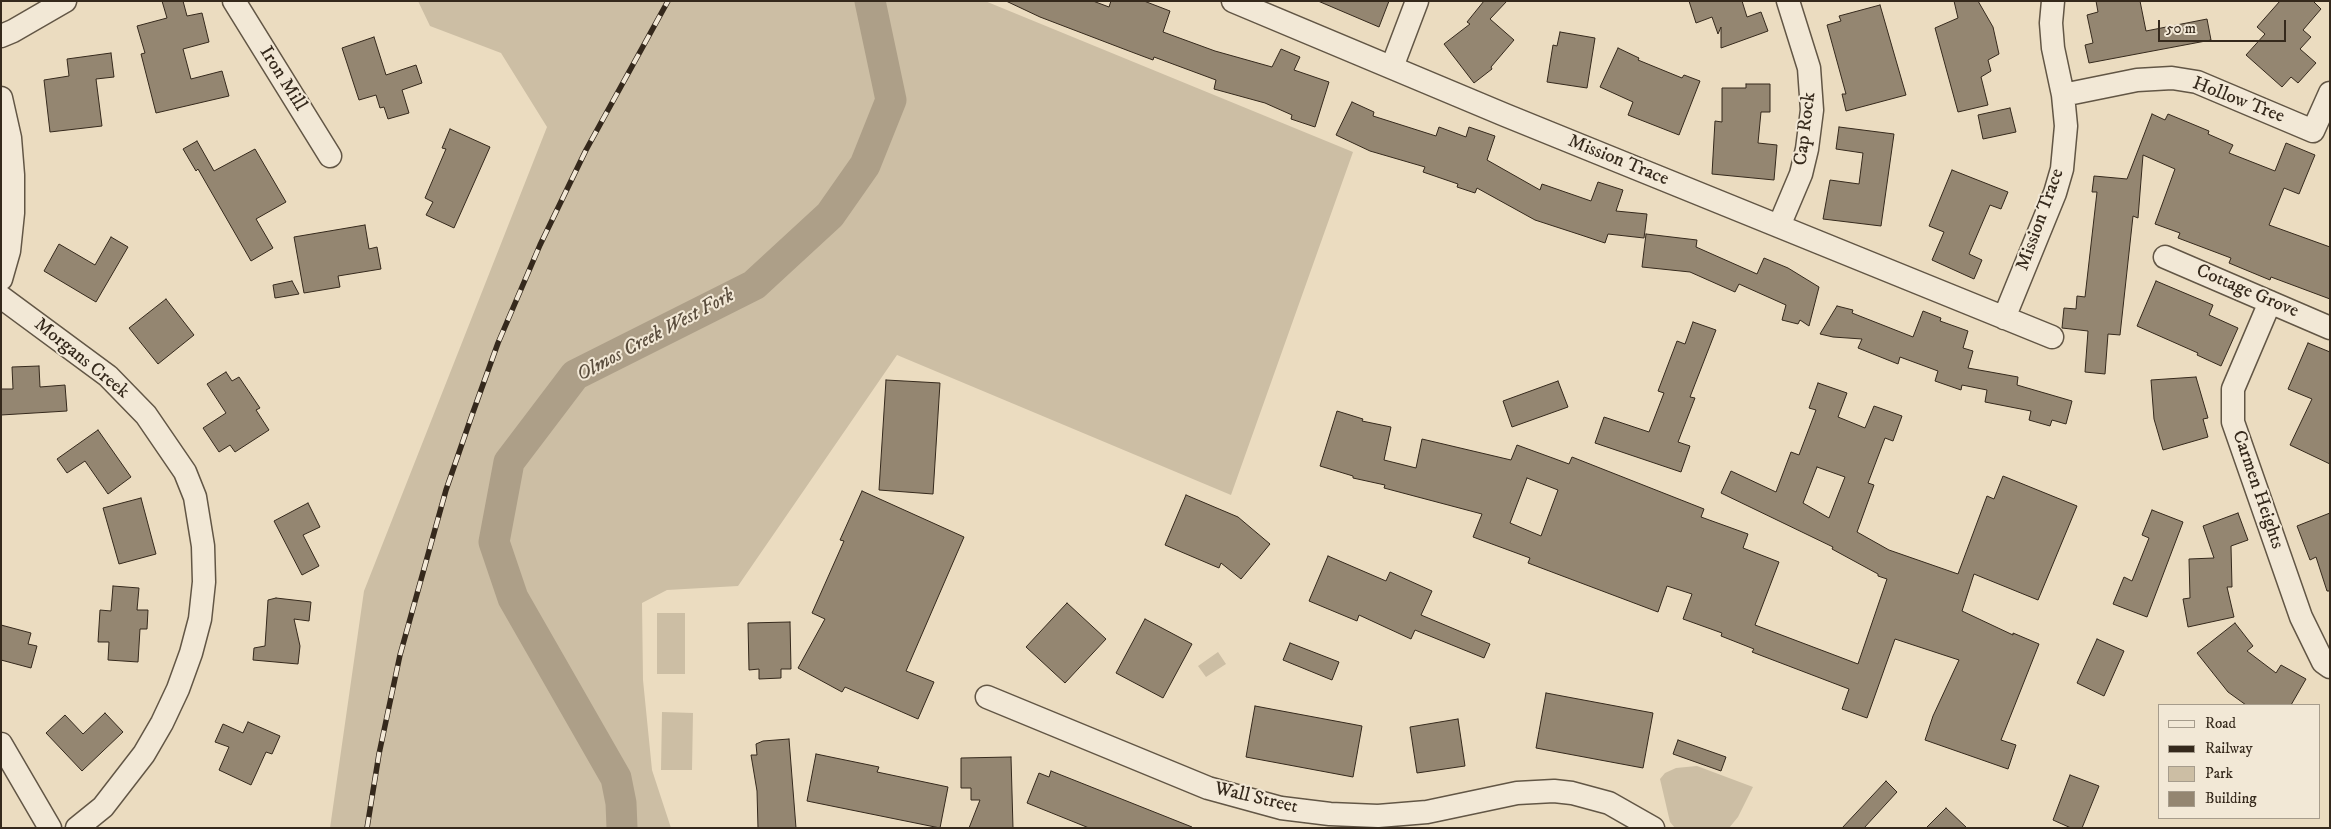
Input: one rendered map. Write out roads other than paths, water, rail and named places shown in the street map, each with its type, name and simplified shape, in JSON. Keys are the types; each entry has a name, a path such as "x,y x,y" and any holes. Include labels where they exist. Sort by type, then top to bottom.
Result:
{"street":[{"path":"1,36 14,31 65,1"},
{"name":"Iron Mill","path":"234,1 330,156"},
{"name":"Mission Trace","path":"1233,1 2052,337"},
{"path":"1392,67 1417,1"},
{"name":"Cap Rock","path":"1779,226 1801,174 1808,149 1812,110 1809,68 1788,1"},
{"name":"Mission Trace","path":"2004,318 2055,193 2062,169 2066,126 2063,96 2053,48 2051,23 2053,1"},
{"name":"Hollow Tree","path":"2063,96 2137,80 2172,78 2197,82 2313,130 2330,93"},
{"path":"1,98 10,138 14,175 9,251 1,279"},
{"name":"Cottage Grove","path":"2165,257 2330,328"},
{"name":"Morgans Creek","path":"1,297 108,376 146,415 185,472 194,497 203,546 204,582 200,619 178,690 144,754 103,807 77,828"},
{"name":"Carmen Heights","path":"2270,302 2233,389 2233,422 2301,617 2324,646 2324,662 2330,667"},
{"name":"Wall Street","path":"987,697 1208,788 1281,808 1330,814 1378,816 1427,812 1516,794 1554,791 1572,793 1608,803 1653,828"},
{"path":"1,744 50,828"}],"waterway":[{"name":"Olmos Creek West Fork","path":"622,828 621,803 616,778 513,598 494,542 509,462 575,375 754,285 830,215 865,165 891,100 870,1"}],"railway":[{"path":"367,828 379,754 400,655 446,490 498,343 540,245 586,150 668,1"}]}
